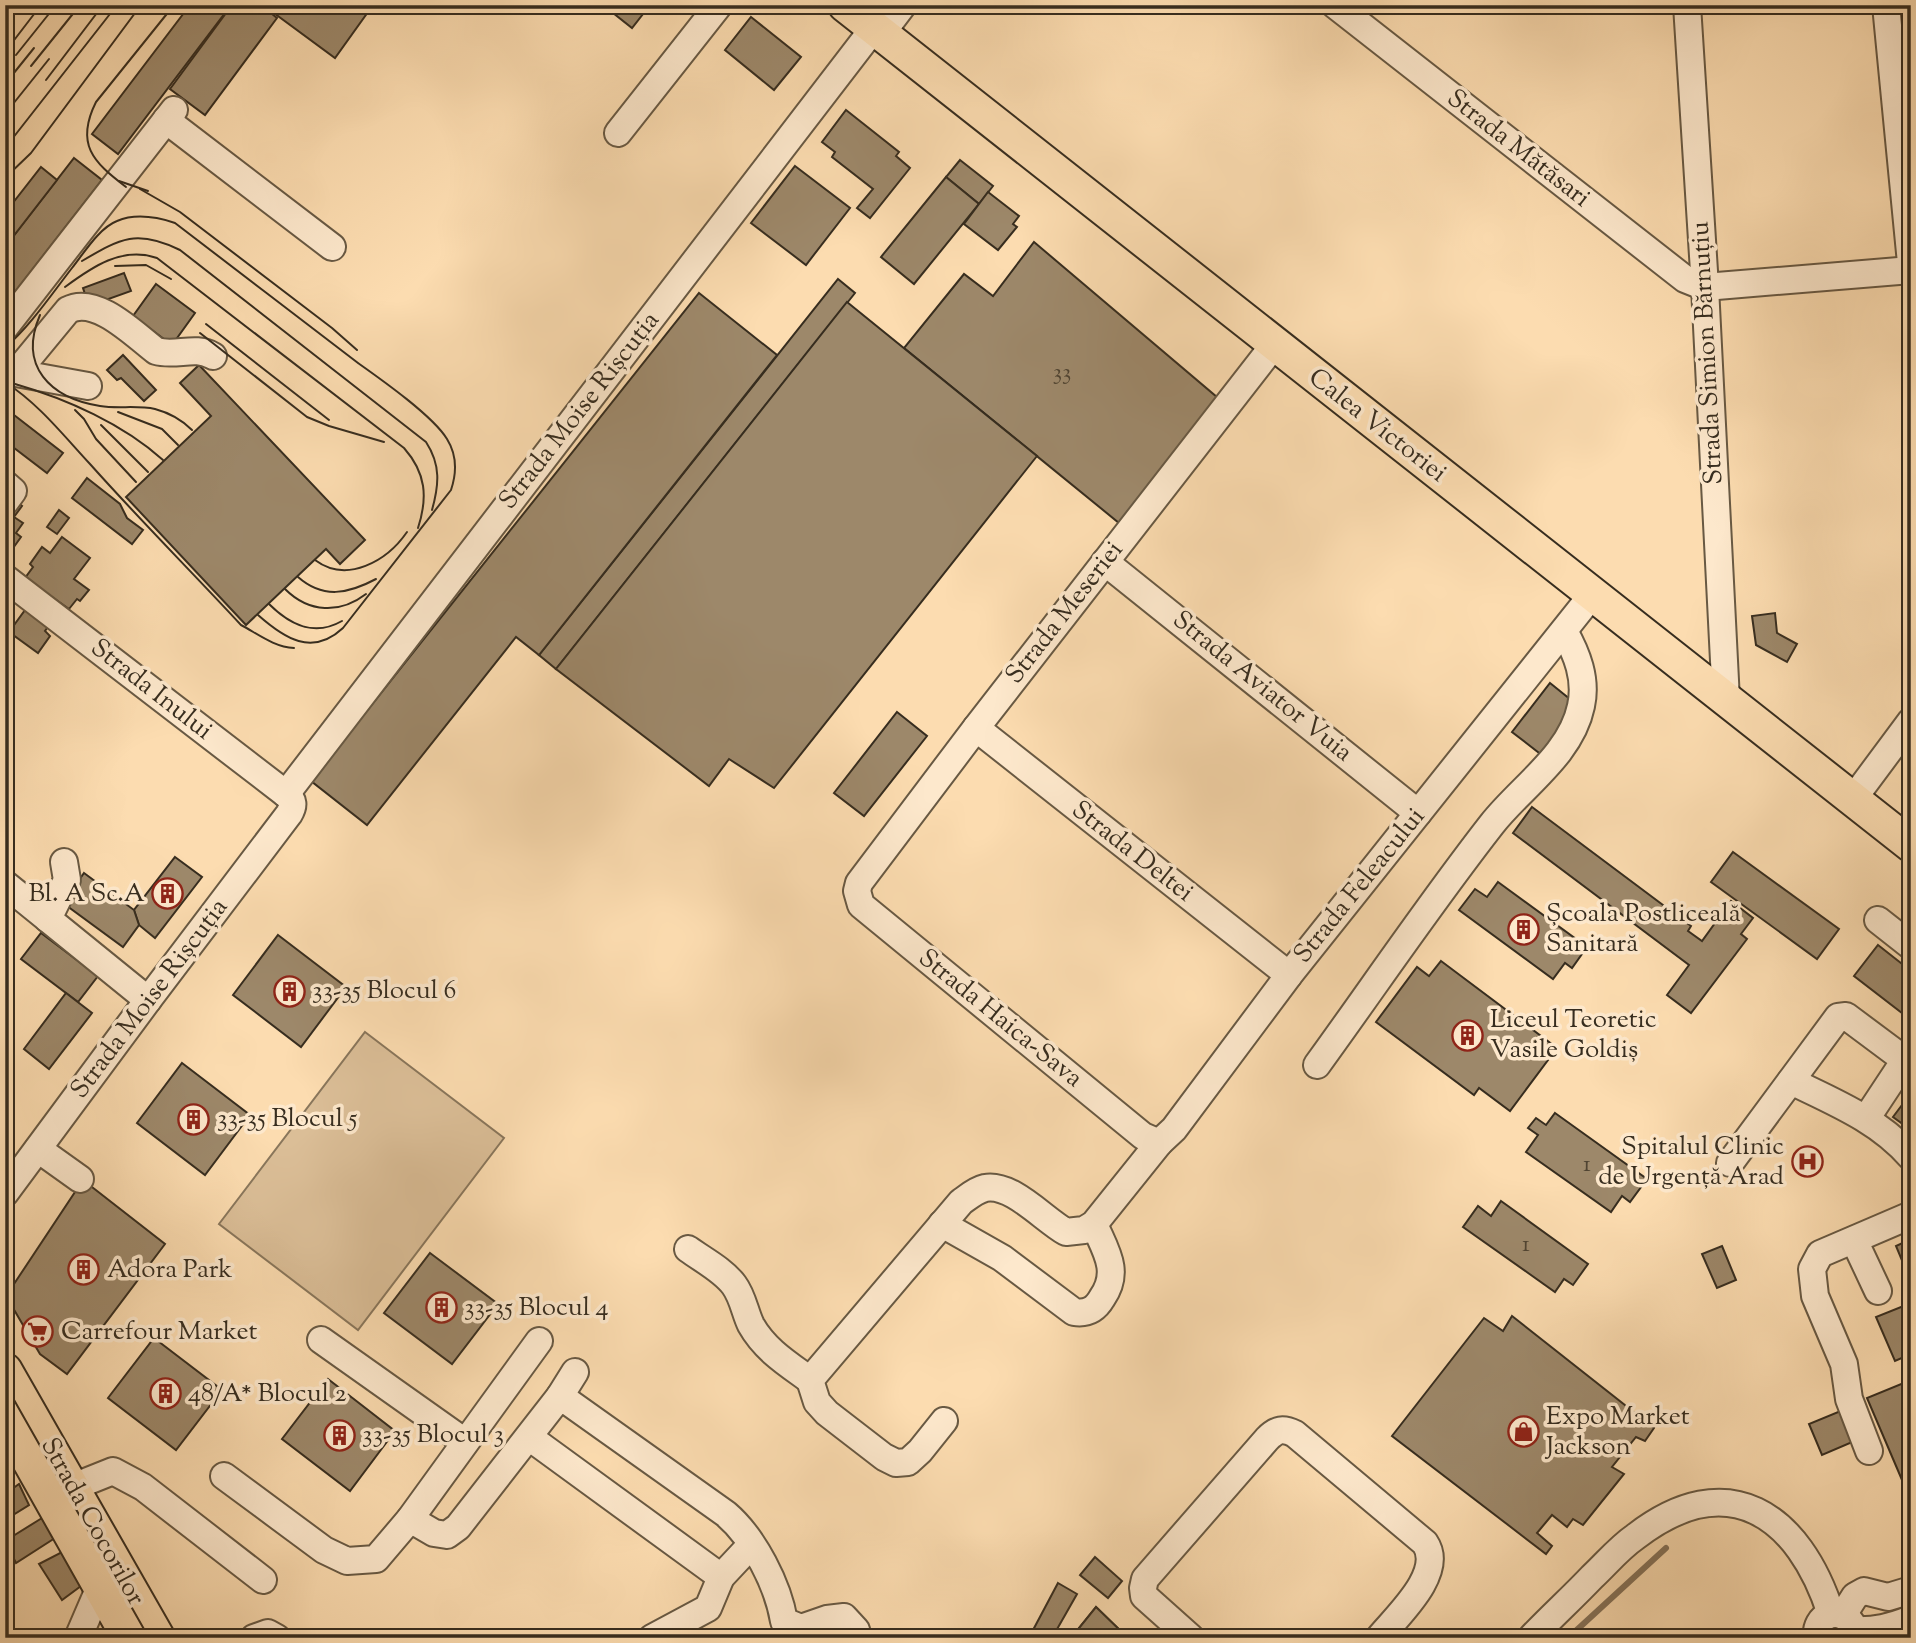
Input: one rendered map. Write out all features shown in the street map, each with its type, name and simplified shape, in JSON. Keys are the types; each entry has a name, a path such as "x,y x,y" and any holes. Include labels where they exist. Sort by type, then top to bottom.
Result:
{"main road":[{"name":"Calea Victoriei","path":"845,5 1911,845"},
{"name":"Strada Cocorilor","path":"5,1370 73,1487 129,1638"},
{"name":"Strada Cocorilor","path":"5,1418 106,1572 158,1638"}],"street":[{"path":"618,133 719,5"},
{"name":"Strada Moise Rișcuția","path":"5,1193 289,814 289,799 878,31 903,5"},
{"name":"Strada Mătăsari","path":"1335,5 1670,269 1705,287"},
{"name":"Strada Simion Bărnuțiu","path":"1687,5 1705,287 1726,700"},
{"path":"1886,5 1911,263"},
{"path":"5,327 170,115 332,247"},
{"path":"1705,287 1911,270"},
{"path":"11,372 68,310 76,306 85,306 110,316 156,351 173,353 200,350 213,356"},
{"name":"Strada Meseriei","path":"859,883 1274,345"},
{"path":"11,372 88,386"},
{"path":"5,484 13,491 5,502"},
{"name":"Strada Aviator Vuia","path":"1105,562 1418,813"},
{"name":"Strada Inului","path":"5,578 289,799"},
{"name":"Strada Feleacului","path":"1094,1224 1159,1143 1174,1129 1289,975 1592,595"},
{"path":"1317,1065 1493,822 1560,750 1574,728 1582,705 1582,678 1579,657 1564,631"},
{"path":"1853,799 1911,721"},
{"name":"Strada Deltei","path":"976,728 1289,975"},
{"path":"48,919 67,880 64,862"},
{"name":"Strada Haica-Sava","path":"859,883 857,891 861,905 1143,1136 1159,1143"},
{"path":"5,884 148,1000"},
{"path":"1878,920 1911,946"},
{"path":"1730,1163 1838,1017 1846,1016 1905,1060 1866,1119"},
{"path":"1791,1081 1866,1119 1880,1128 1911,1157"},
{"path":"38,1149 80,1179"},
{"path":"810,1380 942,1224 961,1202 984,1188 1010,1192 1066,1231 1084,1230 1094,1224 1111,1265 1109,1289 1091,1311 1074,1312 1002,1258 942,1224"},
{"path":"1869,1451 1849,1399 1844,1364 1815,1296 1812,1269 1820,1254 1911,1215"},
{"path":"1854,1240 1878,1291"},
{"path":"688,1249 735,1286 751,1325 763,1343 810,1380 817,1402 827,1413 884,1457 897,1463 908,1462 944,1420"},
{"path":"321,1340 465,1442"},
{"path":"224,1476 324,1550 347,1561 376,1559 410,1519 538,1341"},
{"path":"410,1519 434,1533 447,1535 458,1527 560,1396 575,1372"},
{"path":"560,1396 742,1528 775,1588 784,1621 800,1628 827,1619 845,1617 856,1630 858,1638"},
{"path":"1191,1638 1149,1602 1143,1588 1145,1579 1267,1439 1278,1430 1284,1429 1295,1434 1425,1543 1430,1551 1431,1562 1414,1597 1379,1638"},
{"path":"529,1437 721,1577"},
{"path":"73,1487 113,1471 123,1475 144,1487 263,1580"},
{"path":"1531,1638 1634,1538 1682,1510 1709,1502 1730,1502 1751,1507 1780,1527 1803,1553 1845,1624"},
{"path":"652,1638 708,1608 721,1577 751,1545"},
{"path":"78,1638 106,1572"},
{"path":"1845,1624 1856,1596 1864,1591 1888,1597 1911,1590"},
{"path":"1817,1638 1818,1624 1845,1624 1871,1631 1911,1619"},
{"path":"254,1638 268,1633 277,1638"}],"shaded area":[{"path":"365,1032 504,1138 358,1330 219,1224"}],"building":[{"path":"190,5 231,5 118,154 92,134"},
{"path":"232,5 261,5 277,18 205,115 170,89"},
{"path":"263,5 373,5 335,58"},
{"path":"603,5 650,5 632,28"},
{"path":"751,17 801,57 774,90 725,50"},
{"path":"846,110 899,152 896,156 910,168 870,218 857,208 873,189 832,157 835,152 822,142"},
{"path":"74,158 102,180 5,305 5,247"},
{"path":"960,160 993,186 979,204 946,177"},
{"path":"795,166 850,208 806,265 751,223"},
{"path":"41,167 57,180 5,247 5,213"},
{"path":"946,177 979,204 914,284 881,257"},
{"path":"988,192 1019,216 1013,224 1017,227 998,250 964,224"},
{"path":"1034,242 1218,398 1119,523 904,348 964,274 993,296"},
{"path":"124,273 131,291 89,306 83,288"},
{"path":"838,279 855,293 556,669 539,655"},
{"path":"156,284 195,313 172,345 133,316"},
{"path":"699,293 777,355 539,655 516,637 367,825 311,781"},
{"path":"847,302 1037,456 774,788 729,759 709,786 556,669"},
{"path":"123,355 156,390 144,401 121,378 117,380 107,370"},
{"path":"199,365 365,540 340,564 326,549 246,625 126,497 211,416 180,383"},
{"path":"5,408 63,453 47,473 5,441"},
{"path":"87,478 120,504 127,518 143,530 132,544 72,498"},
{"path":"12,498 22,506 14,517 23,523 16,533 21,537 11,551 5,550 5,508"},
{"path":"59,510 69,518 57,534 47,527"},
{"path":"62,537 90,558 74,579 89,590 69,609 25,578 33,567 30,564 42,547 50,553"},
{"path":"28,606 51,623 45,631 50,636 38,653 9,632"},
{"path":"1775,613 1777,633 1797,644 1787,662 1756,645 1752,616"},
{"path":"1550,683 1576,704 1543,756 1512,732"},
{"path":"897,712 927,736 864,816 834,793"},
{"name":"Liceul Teoretic Vasile Goldiș","path":"1532,807 1691,926 1688,931 1702,941 1731,901 1753,918 1741,934 1747,939 1691,1013 1667,995 1689,965 1513,833"},
{"path":"1733,852 1839,929 1817,959 1711,882"},
{"name":"Bl. A Sc.A","path":"175,857 202,877 155,938 139,925 134,910"},
{"path":"84,873 134,910 139,925 123,947 63,903"},
{"name":"Școala Postliceală Sanitară","path":"1498,882 1587,947 1572,968 1565,963 1553,979 1459,910 1475,889 1487,897"},
{"path":"41,933 98,976 78,1002 21,959"},
{"name":"33-35 Blocul 6","path":"278,935 346,987 301,1047 233,995"},
{"path":"1878,945 1911,971 1911,1020 1854,976"},
{"name":"Liceul Teoretic Vasile Goldiș","path":"1441,961 1557,1048 1510,1111 1479,1088 1474,1095 1376,1022 1417,967 1429,976"},
{"path":"66,993 92,1013 49,1069 24,1049"},
{"name":"33-35 Blocul 5","path":"182,1063 250,1115 205,1175 137,1123"},
{"path":"1911,1093 1911,1130 1893,1117"},
{"path":"1555,1113 1647,1179 1630,1202 1622,1196 1611,1212 1526,1152 1538,1135 1528,1128 1536,1118 1546,1125"},
{"name":"Adora Park","path":"83,1180 165,1244 67,1374 40,1354 6,1296"},
{"path":"1501,1201 1588,1264 1573,1285 1564,1279 1555,1292 1463,1227 1478,1206 1491,1216"},
{"path":"1911,1239 1911,1282 1896,1246"},
{"path":"1722,1246 1736,1280 1717,1288 1702,1254"},
{"name":"33-35 Blocul 4","path":"430,1253 498,1304 452,1364 384,1313"},
{"path":"1911,1303 1911,1354 1895,1361 1876,1317"},
{"name":"Expo Market Jackson","path":"1512,1316 1654,1428 1645,1441 1636,1437 1612,1467 1624,1474 1583,1525 1573,1519 1567,1527 1552,1515 1537,1533 1552,1546 1546,1554 1392,1436 1484,1318 1503,1331"},
{"name":"48/A* Blocul 2","path":"154,1338 222,1390 176,1450 108,1398"},
{"name":"33-35 Blocul 3","path":"328,1379 395,1431 350,1491 282,1439"},
{"path":"1911,1380 1911,1501 1867,1398"},
{"path":"1843,1410 1857,1440 1822,1455 1809,1424"},
{"path":"19,1484 29,1505 5,1520 5,1494"},
{"path":"42,1518 55,1538 16,1563 5,1541"},
{"path":"62,1552 81,1586 62,1600 39,1564"},
{"path":"1095,1557 1122,1581 1108,1598 1080,1575"},
{"path":"1058,1583 1077,1594 1052,1638 1042,1638 1032,1632"},
{"path":"1096,1607 1128,1638 1071,1638"},
{"path":"1096,1607 1128,1638 1071,1638"}],"waterway":[{"path":"1568,1638 1666,1548"}],"tram line":[{"path":"5,52 41,5"},
{"path":"16,55 56,5"},
{"path":"31,66 80,5"},
{"path":"46,80 103,5"},
{"path":"5,148 117,5"},
{"path":"5,178 31,153 141,5"},
{"path":"126,187 104,169 91,151 87,129 90,117 96,102 174,5"},
{"path":"5,84 34,48"},
{"path":"5,114 49,59"},
{"path":"119,181 148,191"},
{"path":"140,189 180,212 357,350"},
{"path":"5,348 32,320 104,229 124,219 154,218 175,223 431,420 447,439 454,457 455,470 451,490 343,628 332,637 309,643 288,637 258,615"},
{"path":"82,261 130,239 152,240 180,250 426,442 431,450 437,475 432,510"},
{"path":"65,287 108,260 132,255 157,258 404,448 417,467 423,486 423,506 418,528"},
{"path":"115,266 146,265 171,279"},
{"path":"40,315 34,333 33,350 43,377 53,387 66,396 100,406 155,409 179,420 192,430"},
{"path":"206,324 329,420"},
{"path":"200,333 307,417 384,442"},
{"path":"5,382 50,420 241,625 273,643 294,648"},
{"path":"15,384 94,414 130,435 163,460"},
{"path":"75,410 96,439 136,482"},
{"path":"118,412 162,429 178,445"},
{"path":"101,425 148,472"},
{"path":"315,560 340,570 366,566 389,552 407,532"},
{"path":"298,577 317,589 336,592 356,588 376,579"},
{"path":"285,589 304,603 325,608 346,605 366,594"},
{"path":"269,604 285,618 303,626 322,628 342,621"},
{"path":"5,1384 149,1638"}],"place":[{"name":"Bl. A Sc.A","path":"168,894"},
{"name":"Școala Postliceală Sanitară","path":"1523,929"},
{"name":"33-35 Blocul 6","path":"289,991"},
{"name":"Liceul Teoretic Vasile Goldiș","path":"1467,1035"},
{"name":"33-35 Blocul 5","path":"194,1119"},
{"name":"Spitalul Clinic de Urgență Arad","path":"1807,1162"},
{"name":"Adora Park","path":"84,1270"},
{"name":"33-35 Blocul 4","path":"441,1308"},
{"name":"Carrefour Market","path":"38,1332"},
{"name":"48/A* Blocul 2","path":"165,1394"},
{"name":"Expo Market Jackson","path":"1523,1432"},
{"name":"33-35 Blocul 3","path":"339,1435"}]}
